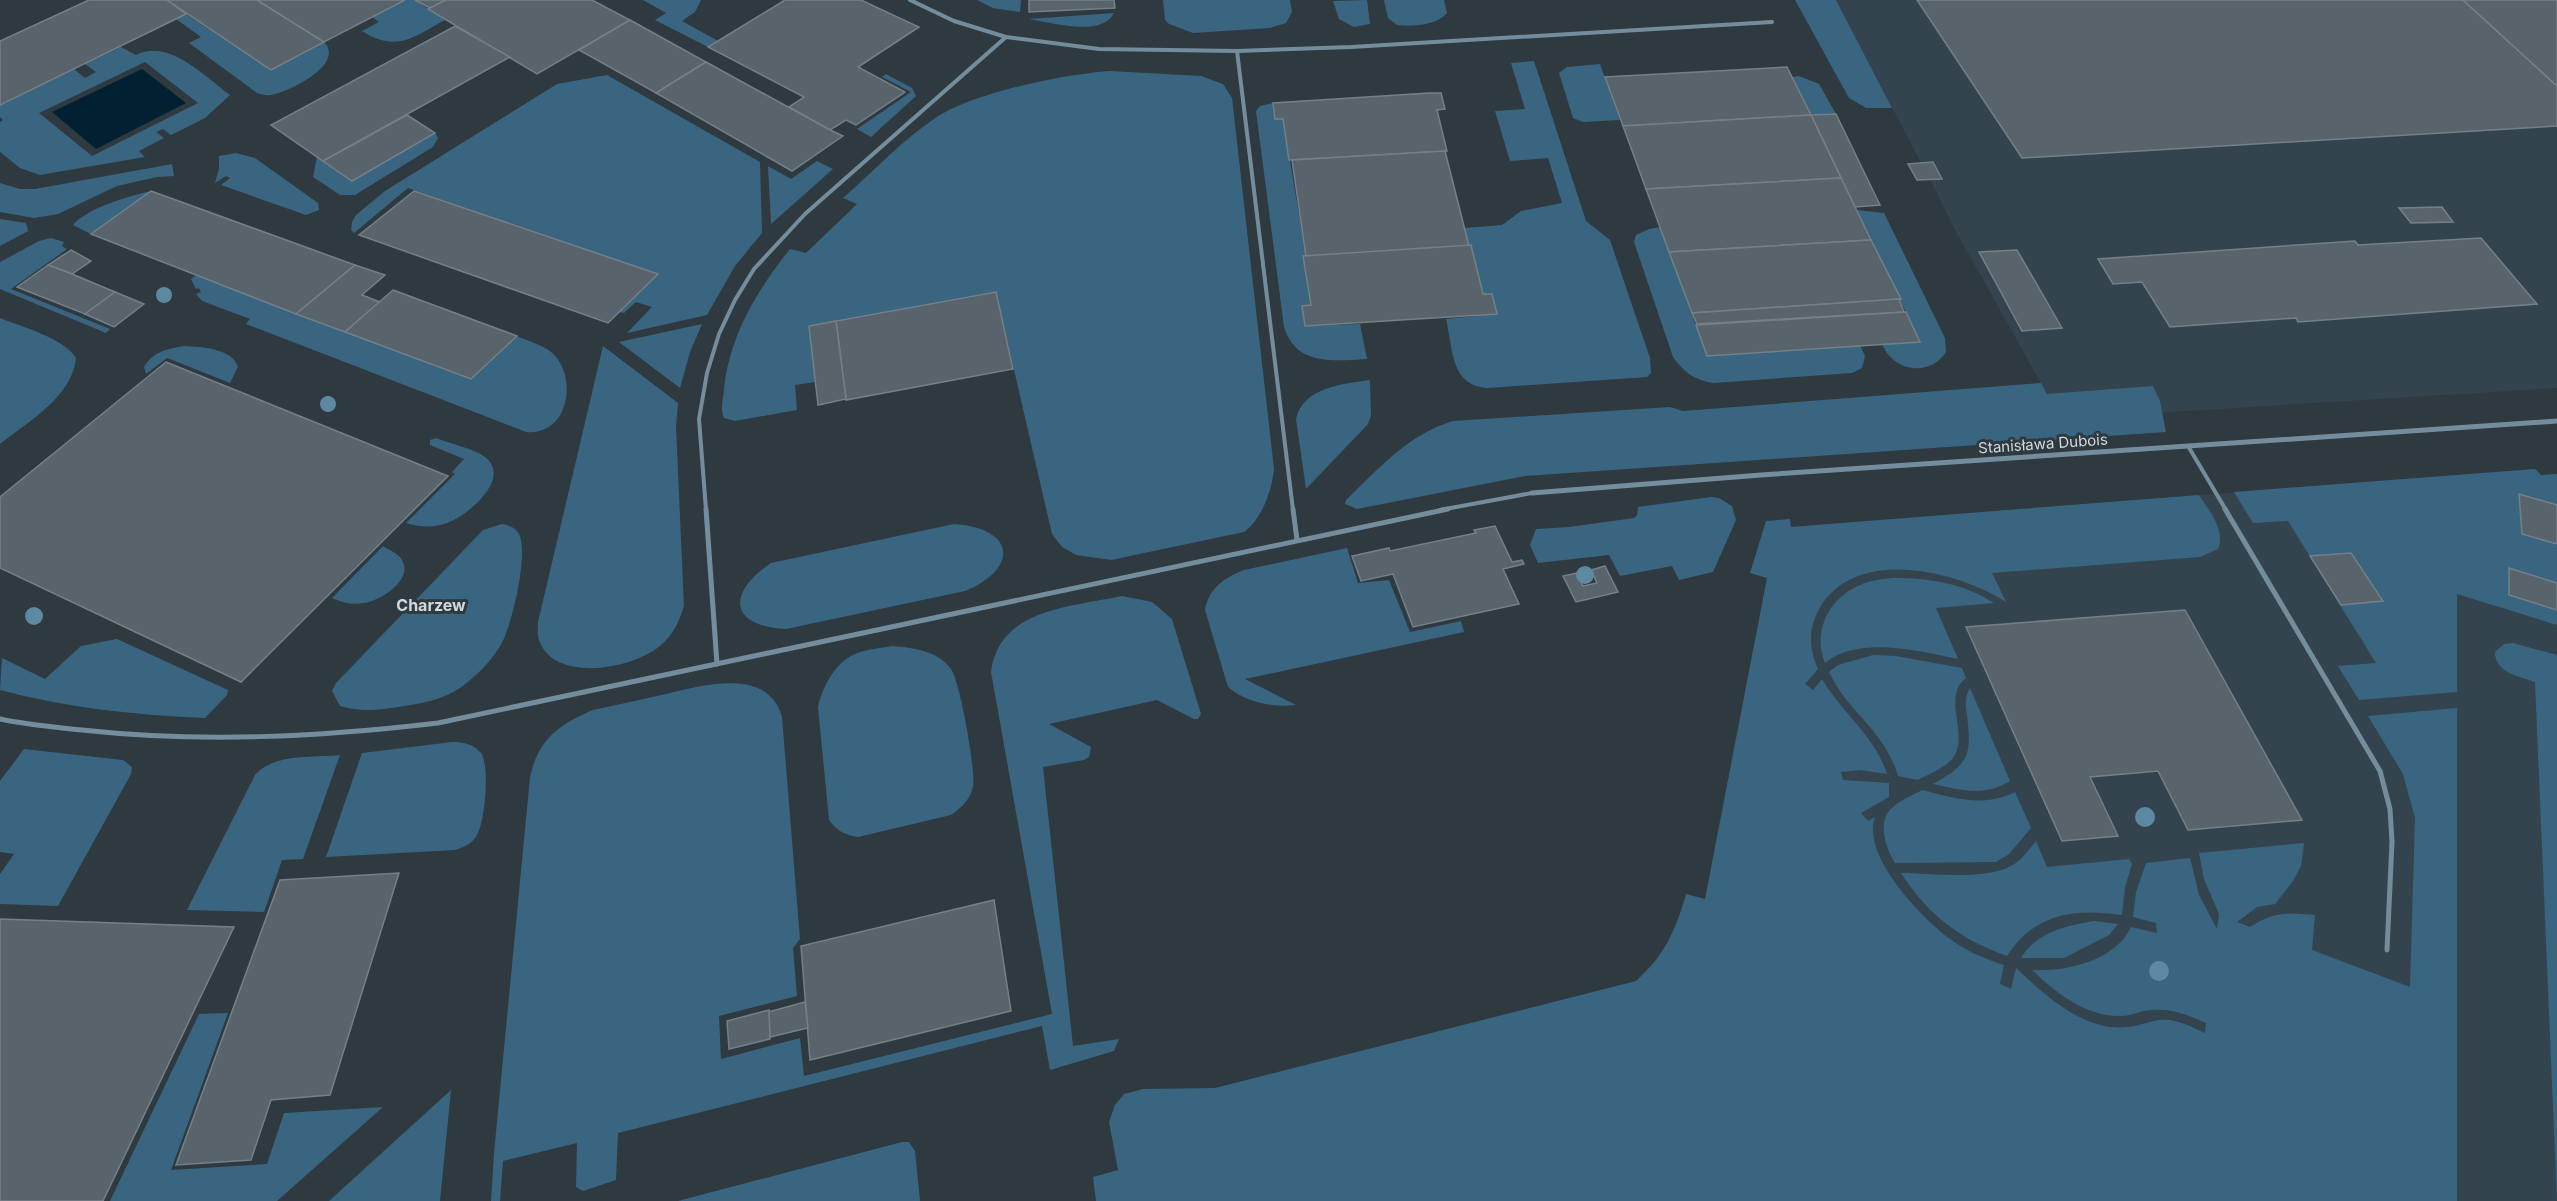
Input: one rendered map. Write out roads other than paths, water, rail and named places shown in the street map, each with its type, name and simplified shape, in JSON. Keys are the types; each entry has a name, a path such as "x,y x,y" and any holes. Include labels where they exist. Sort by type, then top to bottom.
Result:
{"street":[{"name":"Stanisława Dubois","path":"1532,493 1761,475 2557,422"}],"lane":[{"path":"910,0 954,21 1006,37 1099,49 1237,51 1351,48 1772,22"},
{"path":"717,664 699,419 706,372 726,315 755,267 793,224 1006,37"},
{"path":"1237,51 1297,540"},
{"path":"2188,446 2380,771 2390,809 2392,842 2386,950"},
{"path":"0,719 137,737 267,740 344,735 438,723 1297,540 1532,493"}],"district":[{"name":"Charzew","path":"431,605"}]}
